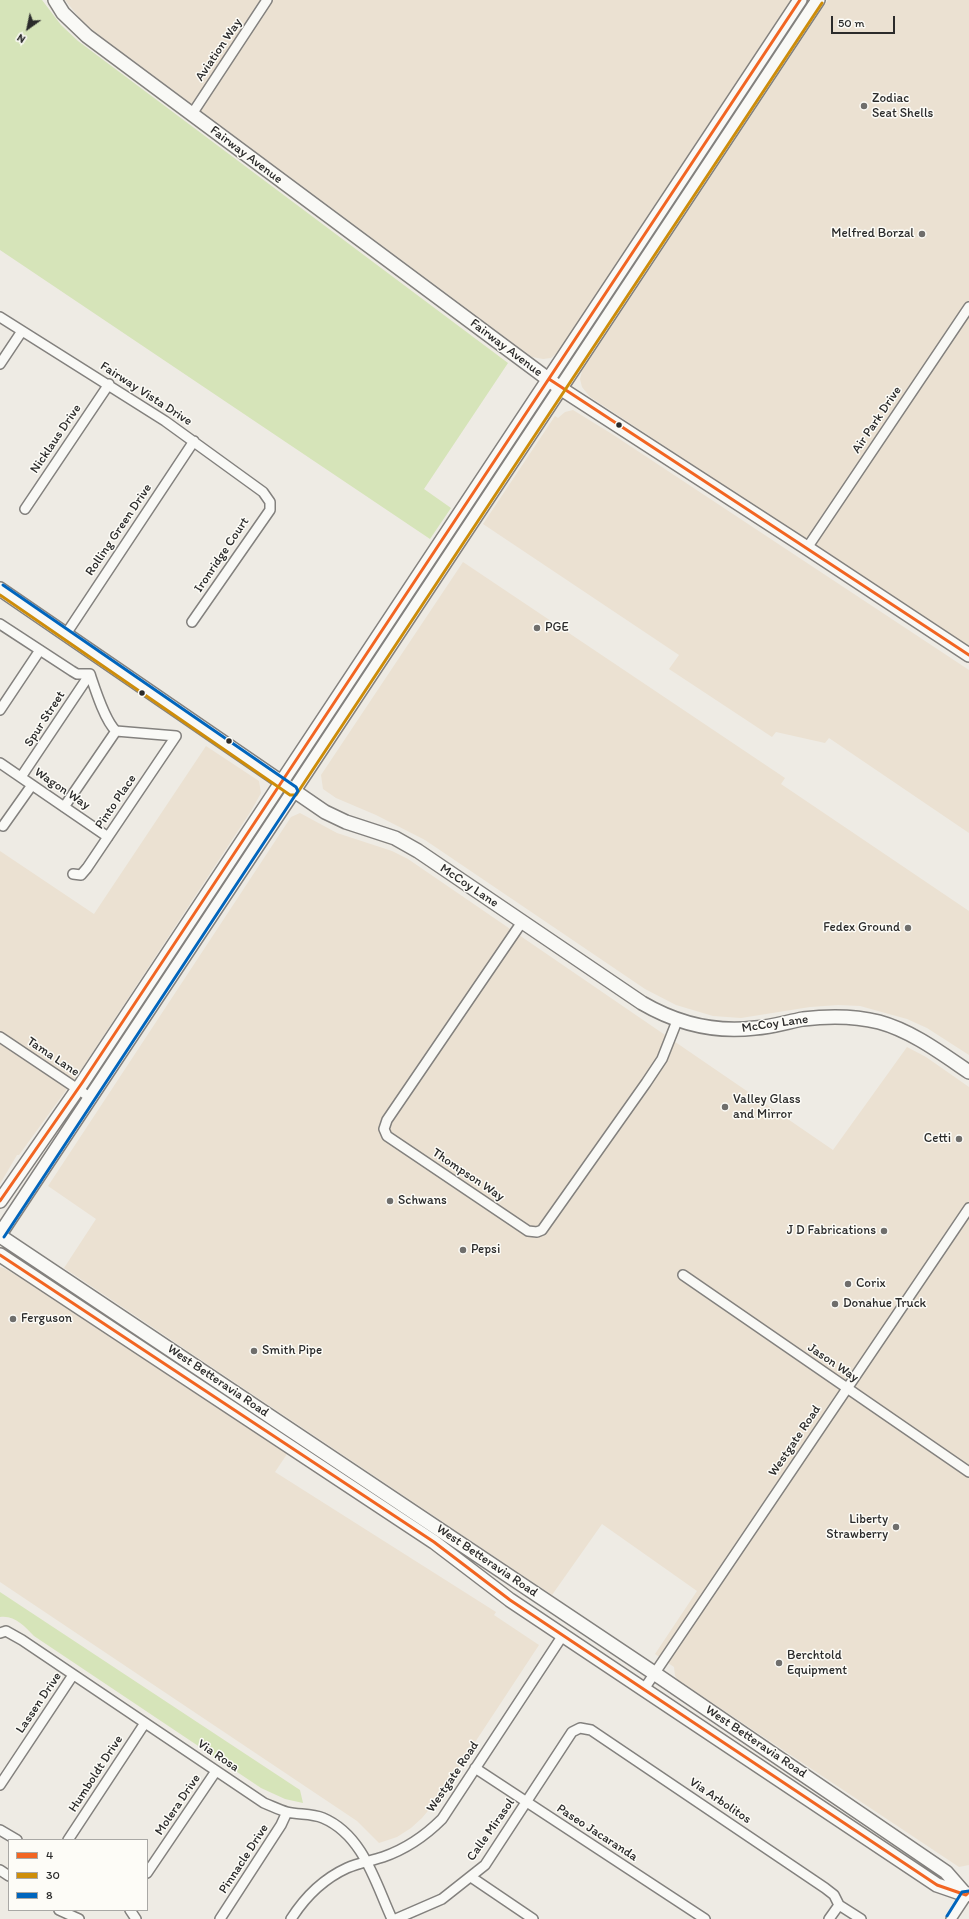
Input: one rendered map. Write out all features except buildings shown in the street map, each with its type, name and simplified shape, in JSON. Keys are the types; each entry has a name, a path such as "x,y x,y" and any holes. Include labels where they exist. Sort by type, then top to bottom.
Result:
{"street":[{"name":"Fairway Avenue","path":"56,0 64,12 87,36 560,388 969,655"},
{"name":"Aviation Way","path":"192,114 267,0"},
{"path":"0,1201 78,1089 800,0"},
{"path":"0,1235 818,0"},
{"name":"Air Park Drive","path":"807,548 969,307"},
{"name":"Fairway Vista Drive","path":"0,317 109,384 194,441 259,487 270,502"},
{"path":"0,364 22,331"},
{"name":"Nicklaus Drive","path":"26,509 109,384"},
{"name":"Rolling Green Drive","path":"66,634 194,441"},
{"name":"Ironridge Court","path":"192,622 270,510 270,502"},
{"name":"McCoy Lane","path":"0,589 325,812 346,822 396,838 642,1004 677,1021 712,1029 739,1030 803,1019 834,1017 880,1022 919,1040 969,1072"},
{"path":"0,624 77,674 90,674 104,710 116,730 64,807"},
{"path":"0,710 40,650"},
{"name":"Spur Street","path":"21,778 90,674"},
{"name":"Pinto Place","path":"73,874 77,876 84,872 176,736 116,730"},
{"name":"Wagon Way","path":"0,763 108,837"},
{"path":"3,826 32,785"},
{"name":"Thompson Way","path":"522,922 387,1120 384,1129 387,1136 528,1230 537,1232 542,1230 556,1211 662,1059 677,1021"},
{"name":"Tama Lane","path":"0,1038 91,1098"},
{"name":"Westgate Road","path":"644,1689 969,1208"},
{"name":"West Betteravia Road","path":"0,1235 654,1673 946,1872 968,1895"},
{"name":"West Betteravia Road","path":"0,1256 434,1542 510,1600 937,1885 968,1895"},
{"name":"Jason Way","path":"683,1276 969,1472"},
{"name":"Via Rosa","path":"0,1632 6,1631 264,1803 287,1812 322,1818 336,1825 349,1836 366,1862 392,1919"},
{"name":"Westgate Road","path":"291,1919 316,1887 347,1868 384,1857 410,1846 426,1835 442,1819 563,1635"},
{"name":"Lassen Drive","path":"0,1785 73,1675"},
{"name":"Humboldt Drive","path":"69,1839 145,1723"},
{"name":"Calle Mirasol","path":"396,1919 442,1899 472,1877 485,1865 572,1732 580,1728"},
{"name":"Via Arbolitos","path":"580,1728 591,1730 825,1888 834,1895 839,1905 861,1919"},
{"name":"Paseo Jacaranda","path":"475,1768 705,1919"},
{"name":"Molera Drive","path":"148,1872 216,1771"},
{"name":"Pinnacle Drive","path":"220,1919 281,1825 287,1812"},
{"path":"0,1830 15,1839"},
{"path":"472,1877 533,1919"},
{"path":"951,1919 968,1895"},
{"path":"829,1919 839,1905"},
{"path":"59,1911 68,1919"},
{"path":"60,1911 79,1919"}],"shaded area":[{"path":"65,0 791,0 558,352 551,358 543,359 532,357 95,32 81,20"},
{"path":"828,0 969,0 969,647 590,397 582,387 580,379 582,371"},
{"path":"573,410 612,434 969,670 969,833 829,738 825,743 776,732 772,737 669,669 679,655 483,524 555,416 558,418 565,412"},
{"path":"463,562 785,778 781,784 969,911 969,1055 927,1028 907,1019 860,1006 838,1005 810,1007 741,1018 713,1016 676,1005 645,989 425,840 376,815 336,798 323,789 321,775"},
{"path":"206,746 259,781 261,793 251,811 83,1067 19,1155 17,1155 0,1184 0,851 94,914"},
{"path":"300,813 337,833 392,851 408,859 833,1150 907,1047 926,1057 969,1087 969,1865 959,1867 678,1680 675,1676 674,1667 655,1654 697,1591 602,1524 552,1595 64,1268 96,1219 48,1186 291,817"},
{"path":"0,1267 26,1281 287,1454 275,1472 496,1612 494,1615 539,1645 437,1800 422,1818 411,1828 397,1837 379,1843 357,1821 0,1582"}],"green space":[{"path":"0,0 42,0 61,25 78,41 508,363 424,489 451,508 430,539 0,250"},
{"path":"0,1592 300,1790 303,1803 285,1799 261,1788 34,1636 15,1619 0,1617"}],"transit line":[{"name":"4","path":"0,1201 82,1083 800,0"},
{"name":"30","path":"0,595 290,795 296,795 822,3"},
{"name":"4","path":"549,379 969,655"},
{"name":"8","path":"3,585 296,787 298,791 4,1237"},
{"name":"4","path":"0,1255 434,1542 510,1600 937,1885 966,1895 969,1892"},
{"name":"8","path":"947,1916 962,1892 969,1891"}],"place":[{"name":"Zodiac Seat Shells","path":"864,106"},
{"name":"Melfred Borzal","path":"922,234"},
{"name":"PGE","path":"537,628"},
{"name":"Fedex Ground","path":"908,928"},
{"name":"Valley Glass and Mirror","path":"725,1107"},
{"name":"Cetti","path":"959,1139"},
{"name":"Schwans","path":"390,1201"},
{"name":"J D Fabrications","path":"884,1231"},
{"name":"Pepsi","path":"463,1250"},
{"name":"Corix","path":"848,1284"},
{"name":"Donahue Truck","path":"835,1304"},
{"name":"Ferguson","path":"13,1319"},
{"name":"Smith Pipe","path":"254,1351"},
{"name":"Liberty Strawberry","path":"896,1527"},
{"name":"Berchtold Equipment","path":"779,1663"}]}
